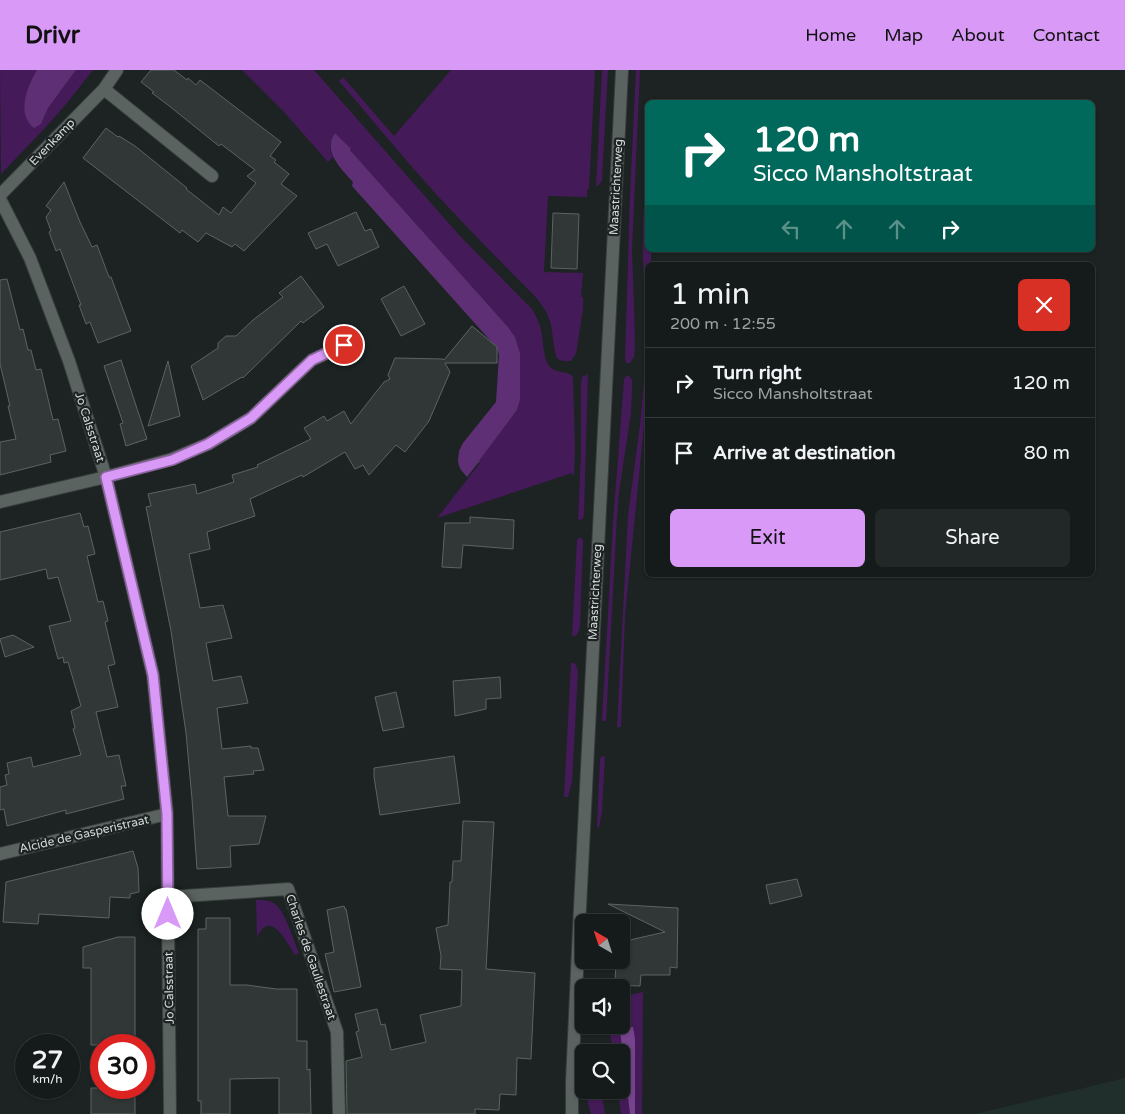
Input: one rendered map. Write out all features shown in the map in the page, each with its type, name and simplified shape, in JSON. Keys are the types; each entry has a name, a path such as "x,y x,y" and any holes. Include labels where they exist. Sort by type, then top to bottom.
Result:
{"street":[{"name":"Evenkamp","path":"0,197 104,89 117,70"},
{"name":"Maastrichterweg","path":"572,1114 579,928 622,70"},
{"path":"104,89 212,176"},
{"name":"Jo Calsstraat","path":"0,197 30,258 69,361 106,477 153,675 167,814 170,1114"},
{"path":"0,502 172,460 208,444 251,418 312,360 344,345"},
{"name":"Alcide de Gasperistraat","path":"0,854 167,814"},
{"name":"Charles de Gaullestraat","path":"169,897 288,889 337,1032 339,1114"}],"shaded area":[{"path":"0,70 37,70 29,85 25,103 41,124 48,108 76,70 93,70 45,128 1,174"},
{"path":"37,70 76,70 48,108 41,124 34,128 25,116 24,108 27,92"},
{"path":"242,70 314,70 460,236 532,309 540,326 548,364 553,370 573,376 574,475 572,473 437,518 480,463 479,461 517,410 520,400 520,353 515,337 335,133 330,145 333,157 328,162 284,112"},
{"path":"451,70 595,70 587,197 548,196 544,272 583,273 581,297 583,297 583,309 576,354 571,361 562,361 557,358 551,325 538,300 408,163 339,81 343,77 394,136"},
{"path":"602,70 608,70 602,180 596,186"},
{"path":"636,70 640,70 632,250 635,349 634,357 630,363 626,363 630,195"},
{"path":"335,133 515,337 520,353 520,400 517,410 467,477 459,466 459,451 463,443 496,402 499,355 497,348 352,186 353,182 332,153 331,146"},
{"path":"645,185 645,252 651,252 651,262 645,262 645,303 643,260"},
{"path":"645,352 644,426 625,615 621,727 617,727 628,516 644,379"},
{"path":"588,374 584,513 583,519 578,520 581,453 581,384 582,377"},
{"path":"626,376 629,376 632,380 631,413 619,492 606,721 602,721 613,523 624,379"},
{"path":"579,538 583,540 580,627 578,633 572,636 577,540"},
{"path":"571,663 576,665 578,671 572,782 568,797 564,797"},
{"path":"605,756 602,811 599,828 597,827 600,759"},
{"path":"256,900 271,902 279,908 286,920 299,953 295,955 278,930 272,927 267,926 257,938"},
{"path":"643,992 642,1114 635,1114 633,1027 630,1027 630,995"},
{"path":"630,1027 633,1027 635,1039 635,1114 630,1114 628,1099 630,1099 630,1044 622,1044 620,1034 630,1034"},
{"path":"610,1034 620,1034 622,1044 612,1044"},
{"path":"1125,1078 1125,1114 975,1114"},
{"path":"587,1099 602,1099 605,1114 591,1114"},
{"path":"619,1099 628,1099 630,1114 621,1114"}],"building":[{"path":"151,70 174,70 196,85 200,80 281,142 270,156 276,160 274,162 289,174 281,184 297,196 244,251 235,244 232,247 206,233 198,242 182,230 180,233 83,158 106,128 135,146 219,215 223,207 231,213 256,183 247,176 255,170 221,144 219,146 152,93 154,92 141,82"},
{"path":"64,182 92,247 97,245 131,331 98,343 90,322 86,324 60,249 56,251 49,232 51,231 46,217 51,210 46,206"},
{"path":"356,212 365,231 371,229 379,247 338,266 327,244 316,249 308,233"},
{"path":"553,213 579,214 577,269 551,268"},
{"path":"301,276 324,307 303,323 301,321 243,378 203,400 191,366 218,348 218,343 226,336 236,336 283,297 279,293"},
{"path":"7,279 20,330 23,329 28,350 31,350 36,370 41,369 53,420 58,419 66,451 50,455 51,462 0,475 0,442 16,439 0,364 0,280"},
{"path":"404,286 425,324 401,336 381,299"},
{"path":"472,326 497,347 497,363 445,363 450,372 429,421 405,452 396,445 369,475 363,465 355,469 345,452 303,477 302,475 250,499 255,516 207,532 210,549 189,554 200,608 223,605 232,638 206,643 213,681 241,676 248,703 217,708 222,749 251,746 251,748 258,748 264,770 253,771 254,774 224,777 228,816 266,816 259,844 230,846 231,867 197,869 186,733 171,631 146,507 151,506 148,494 195,484 197,494 234,482 232,475 258,467 257,465 311,439 304,428 324,416 327,421 344,411 351,424 384,382 390,379 388,375 395,358 444,360"},
{"path":"121,360 147,439 126,446 120,424 123,423 104,366"},
{"path":"168,361 180,416 148,426"},
{"path":"80,513 84,527 88,526 95,554 87,556 98,602 103,601 108,621 105,622 115,664 108,666 118,707 96,712 107,757 119,755 126,786 121,786 124,799 66,814 66,810 7,826 4,809 0,810 0,787 7,785 5,775 9,774 7,763 31,757 33,767 81,755 73,729 75,728 71,711 81,706 68,662 64,663 63,657 58,659 49,626 71,621 58,577 48,579 46,569 0,580 0,532"},
{"path":"470,517 514,520 513,549 463,545 461,568 442,567 445,523 470,523"},
{"path":"13,635 34,647 5,657 0,639"},
{"path":"500,677 501,698 486,699 486,709 455,716 453,681"},
{"path":"396,692 404,727 383,731 375,697"},
{"path":"454,756 460,803 380,815 374,768"},
{"path":"463,821 494,822 486,969 535,973 531,1059 517,1058 516,1095 500,1094 499,1110 475,1109 475,1114 347,1114 346,1061 362,1057 356,1032 359,1031 355,1014 377,1009 381,1025 385,1024 391,1050 426,1042 420,1015 461,1006 462,970 440,969 441,956 436,928 448,925 453,861 461,861"},
{"path":"133,851 138,868 139,892 130,894 130,898 110,897 109,918 39,914 38,924 3,922 6,882"},
{"path":"797,879 802,896 770,904 766,885"},
{"path":"608,904 678,908 677,968 670,967 670,975 641,975 640,986 630,986 630,979 615,979 616,969 630,969 630,940 665,932"},
{"path":"344,906 361,987 334,992 325,954 334,952 327,910"},
{"path":"206,918 230,918 230,985 297,989 297,1041 307,1041 307,1070 310,1069 311,1114 279,1114 279,1078 230,1079 230,1114 201,1114 201,1101 198,1101 198,929 206,929"},
{"path":"118,937 135,937 135,1034 91,1034 91,968 83,968 83,947"},
{"path":"91,1099 135,1099 135,1114 91,1114"}],"route":[{"path":"168,914 167,814 153,675 106,477 172,460 208,444 251,418 312,360 344,345"}]}
